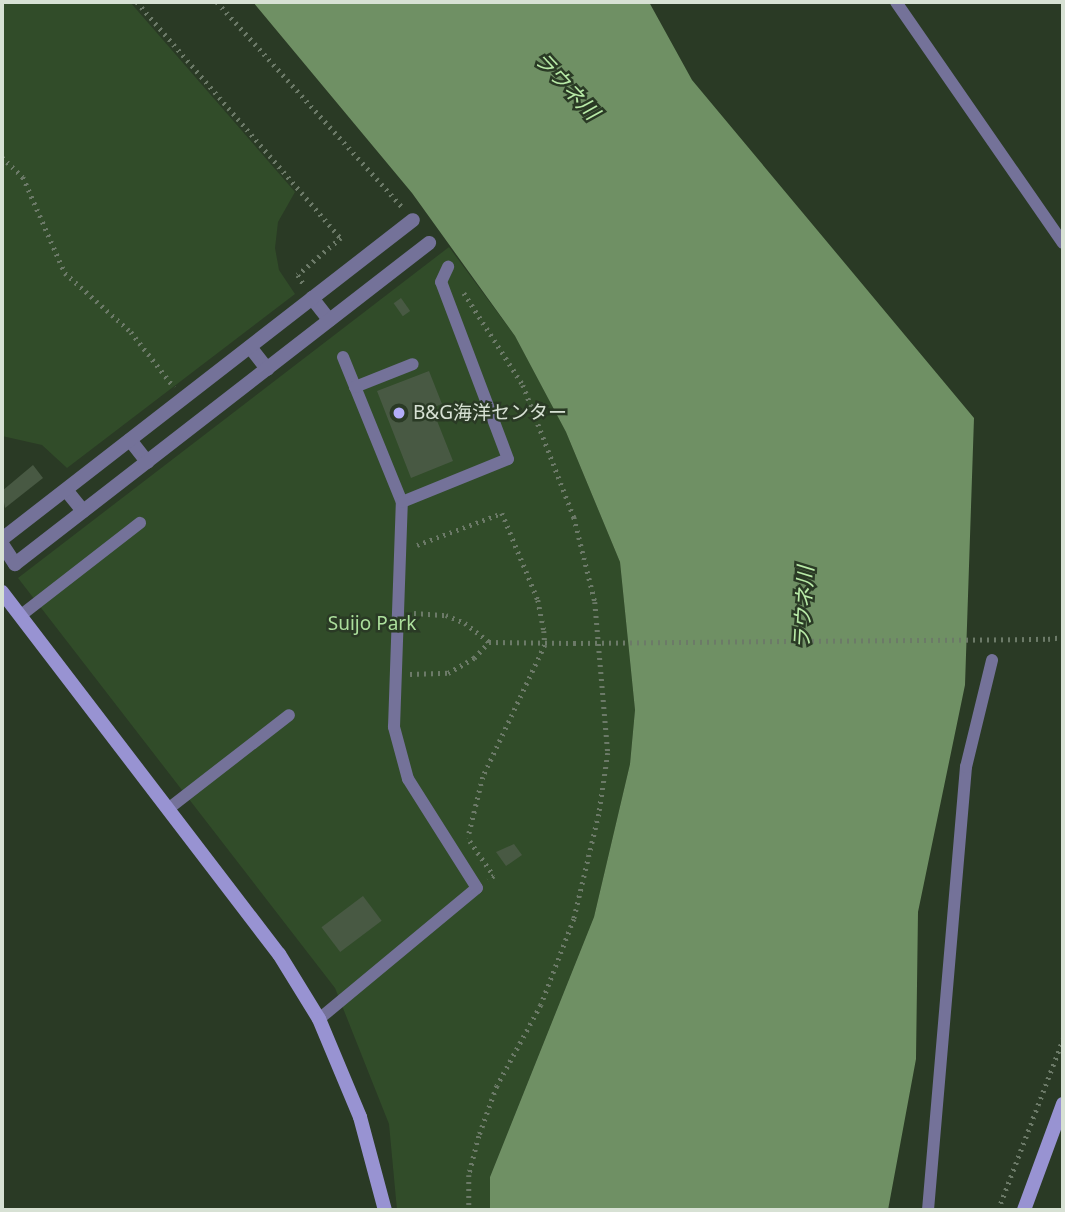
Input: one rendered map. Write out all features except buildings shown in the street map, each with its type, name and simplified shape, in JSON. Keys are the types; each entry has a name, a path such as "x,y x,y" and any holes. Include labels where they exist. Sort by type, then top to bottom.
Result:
{"street":[{"path":"413,220 2,542 15,564 429,243"},
{"path":"312,298 329,320"},
{"path":"250,347 267,369"},
{"path":"130,440 147,462"},
{"path":"66,490 83,512"},
{"path":"2,592 279,954 319,1019 360,1117 385,1210"},
{"path":"1024,1210 1063,1104"}],"lane":[{"path":"896,2 1063,243"},
{"path":"402,502 508,459 441,282 448,267"},
{"path":"319,1019 477,888 408,779 394,727 402,502 343,357"},
{"path":"355,387 412,364"},
{"path":"20,616 141,523"},
{"path":"928,1210 966,767 992,660"},
{"path":"168,809 289,715"}],"path":[{"path":"137,2 341,238 298,275 312,298"},
{"path":"217,2 413,220"},
{"path":"2,157 23,177 65,273 131,331 183,398"},
{"path":"448,267 523,385 575,517 595,602 608,753 599,814 574,919 541,1005 497,1086 479,1136 469,1175 469,1210"},
{"path":"417,558 417,544 502,513 538,600 545,645 484,777 468,838"},
{"path":"413,625 415,599"},
{"path":"414,613 446,615 465,623 489,642 545,645 1063,637"},
{"path":"410,674 448,673 474,658 489,642"},
{"path":"410,686 411,661"},
{"path":"460,827 495,876 477,888"},
{"path":"998,1210 1063,1039"}],"green space":[{"path":"2,2 130,2 295,192 278,222 275,248 279,270 295,294 67,468 42,445 2,436"},
{"name":"Suijo Park","path":"449,247 515,336 566,432 620,562 635,710 630,764 594,917 490,1177 490,1210 397,1210 389,1124 335,988 18,578"}],"water":[{"name":"ラウネ川","path":"253,2 649,2 692,80 974,418 965,685 918,912 916,1059 888,1210 490,1210 490,1177 594,917 630,764 635,710 620,562 566,432 515,336 412,193"}],"place":[{"name":"B&G海洋センター","path":"399,413"}]}
